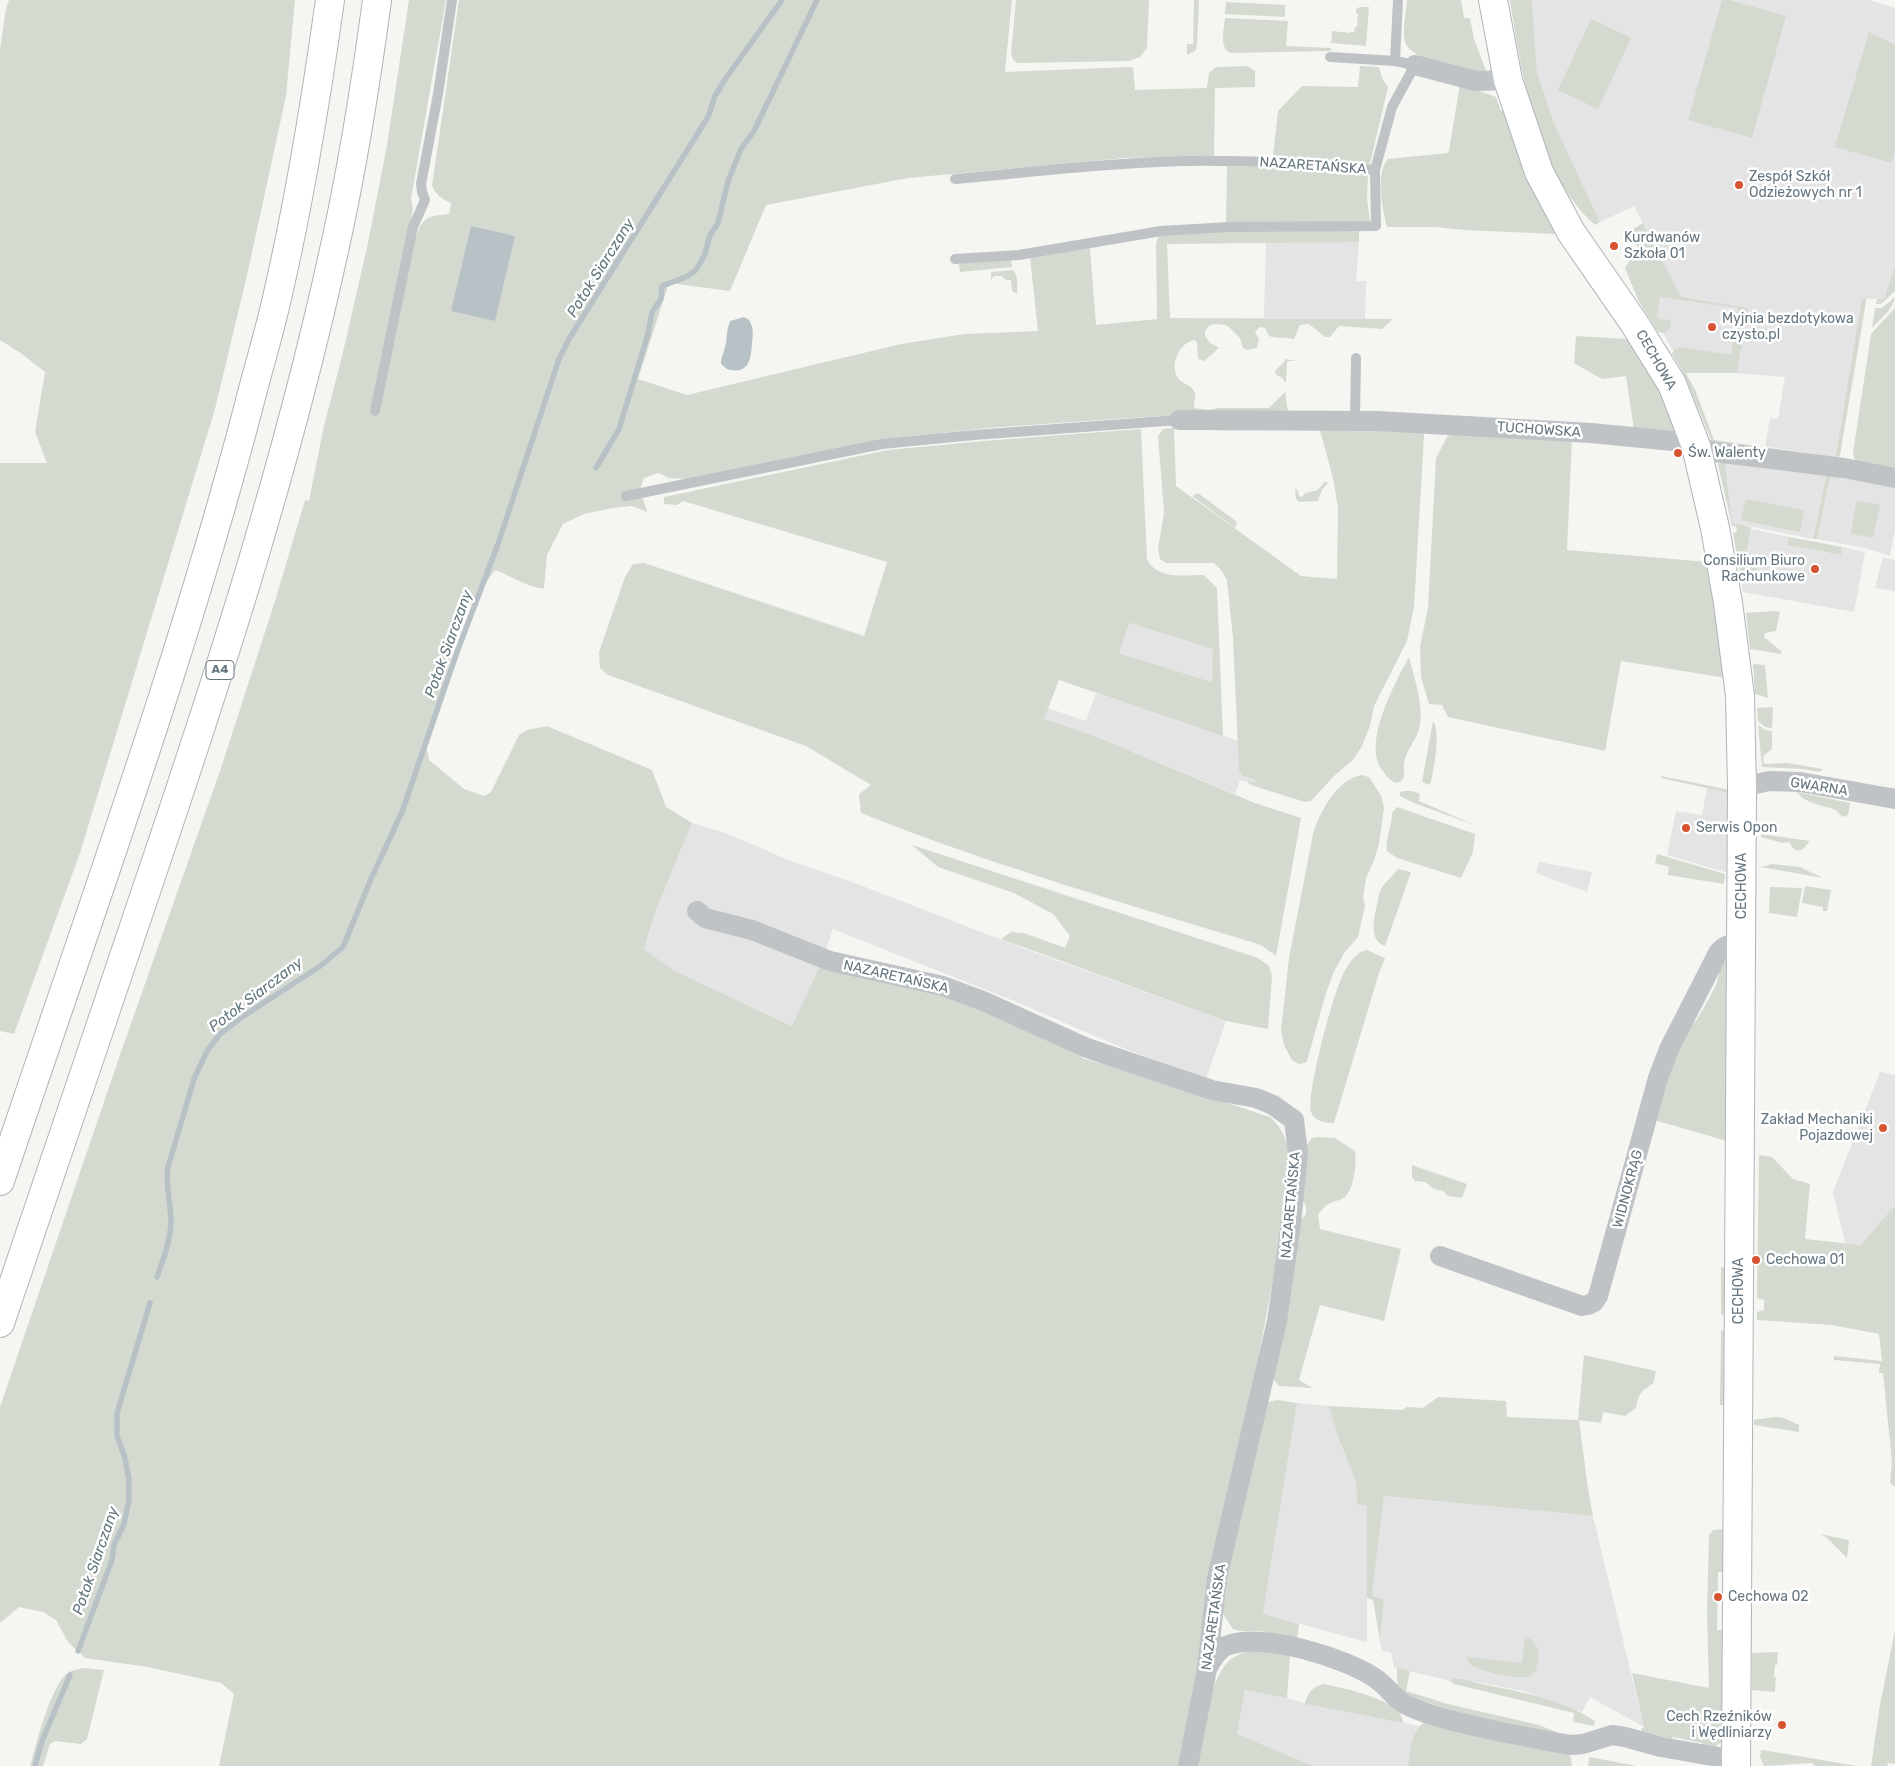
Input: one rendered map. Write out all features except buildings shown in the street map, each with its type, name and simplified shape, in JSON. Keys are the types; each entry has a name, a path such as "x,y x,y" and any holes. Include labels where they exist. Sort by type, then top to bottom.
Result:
{"main road":[{"path":"0,1181 187,625 232,470 289,242 317,95 330,0"},
{"name":"A4","path":"0,1323 200,732 281,464 336,245 351,167 377,0"},
{"name":"CECHOWA","path":"1493,0 1508,80 1539,172 1571,232 1634,322 1672,384 1696,446 1728,603 1740,696 1742,787 1736,1763"}],"street":[{"path":"1415,65 1476,81 1508,80"},
{"name":"TUCHOWSKA","path":"1179,420 1355,420 1592,434 1683,442 1715,452 1844,468 1895,478"},
{"name":"GWARNA","path":"1742,787 1769,781 1800,782 1895,799"},
{"name":"NAZARETAŃSKA","path":"697,911 705,918 752,930 830,961 943,986 1087,1048 1212,1090 1256,1098 1273,1105 1294,1120 1298,1153 1291,1224 1277,1321 1217,1578 1207,1669 1188,1766"},
{"name":"WIDNOKRĄG","path":"1440,1256 1582,1306 1594,1302 1603,1282 1634,1163 1663,1065 1718,953 1728,944 1742,944"},
{"path":"1207,1669 1212,1659 1225,1646 1245,1641 1271,1642 1304,1650 1358,1668 1376,1679 1399,1702 1414,1709 1469,1725 1572,1745 1583,1744 1612,1735 1736,1763"}],"lane":[{"path":"375,411 413,227 425,200 421,184 438,94 452,0"},
{"path":"1395,61 1398,0"},
{"path":"1330,58 1395,61 1415,65"},
{"name":"NAZARETAŃSKA","path":"955,179 1144,163 1223,161 1300,163 1375,170 1392,107 1415,65"},
{"path":"955,259 1019,255 1161,231 1229,227 1376,226 1375,170"},
{"path":"1355,420 1356,358"},
{"path":"626,496 882,444 974,435 1179,420"}],"shaded area":[{"path":"9,0 295,0 286,96 248,271 215,409 80,853 14,1034 0,1031 0,463 47,463 35,432 45,372 0,340 0,50"},
{"path":"409,0 446,0 411,199 413,209 407,238 415,239 426,219 449,214 451,203 440,196 432,186 459,0 1012,0 1005,72 1129,67 1133,68 1135,90 1207,88 1209,73 1216,67 1248,66 1255,71 1255,87 1215,88 1214,156 1125,158 908,178 766,205 730,291 669,283 638,379 687,395 901,344 964,334 1038,331 1030,258 1090,248 1096,325 1157,319 1156,243 1159,236 1207,232 1359,228 1359,242 1167,244 1170,318 1393,319 1382,329 1339,326 1330,337 1325,337 1309,324 1300,325 1294,339 1269,336 1265,328 1260,327 1255,332 1259,339 1257,348 1247,350 1243,348 1240,338 1230,328 1226,325 1214,324 1205,331 1205,336 1210,343 1219,348 1204,361 1198,359 1197,343 1195,340 1181,349 1175,360 1178,378 1194,391 1195,408 1209,410 1217,408 1269,408 1285,392 1288,412 1145,417 987,428 885,439 688,479 669,478 658,473 644,478 640,489 647,512 632,506 613,508 584,514 563,524 547,555 544,588 533,587 495,570 463,616 426,745 429,760 464,789 484,796 491,792 519,735 527,730 547,726 652,770 666,807 692,823 656,910 644,949 673,970 792,1026 820,966 943,993 1076,1051 1084,1059 1146,1076 1270,1117 1279,1127 1285,1138 1290,1162 1285,1214 1183,1766 219,1766 234,1694 221,1683 148,1667 85,1658 68,1642 56,1620 43,1612 19,1607 0,1623 0,1407 121,1052 221,768 275,601 305,500 309,501 323,430 368,243 387,145"},
{"path":"1016,0 1149,0 1147,48 1140,57 1129,61 1018,63 1013,60 1011,53"},
{"path":"1194,0 1199,0 1197,46 1195,51 1187,55 1187,44 1193,44"},
{"path":"1407,0 1461,0 1464,18 1470,18 1474,39 1487,73 1441,64 1418,55 1409,49 1405,42 1404,33"},
{"path":"1510,0 1532,0 1537,72 1553,121 1600,222 1595,225 1575,203 1559,178 1546,150 1526,90"},
{"name":"Zespół Szkół Odzieżowych nr 1","path":"1532,0 1869,0 1895,8 1895,266 1884,299 1863,299 1835,458 1765,446 1770,418 1778,419 1785,377 1737,373 1686,373 1655,319 1659,294 1680,297 1643,223 1634,206 1600,222 1553,121 1537,72"},
{"path":"1722,0 1729,0 1786,16 1752,138 1688,120"},
{"path":"1226,2 1285,5 1285,17 1225,14"},
{"path":"1369,7 1366,46 1331,43 1332,31 1354,32 1355,27 1357,27 1358,14 1356,9"},
{"path":"1225,18 1288,21 1286,46 1331,48 1331,51 1230,53 1224,47 1223,42"},
{"path":"1591,19 1631,38 1598,109 1558,90"},
{"path":"1869,32 1895,45 1895,150 1891,163 1835,147"},
{"path":"1360,66 1379,67 1382,78 1388,87 1370,164 1273,157 1278,111 1302,86 1358,87"},
{"path":"1460,84 1496,97 1501,111 1504,110 1525,169 1575,259 1575,264 1556,234 1435,227 1387,227 1381,192 1384,165 1388,159 1447,153 1449,151"},
{"path":"1227,166 1294,168 1368,174 1367,199 1370,223 1226,223"},
{"path":"1643,223 1681,297 1747,308 1737,373 1686,373 1696,392 1714,440 1798,452 1797,454 1712,442 1684,374 1672,354 1679,347 1731,355 1738,308 1660,297 1657,316 1660,319 1670,320 1671,326 1665,333 1658,332 1639,302 1625,268 1638,248 1630,231"},
{"path":"471,226 515,236 495,321 451,311"},
{"path":"1266,242 1359,242 1356,281 1366,281 1365,319 1264,318"},
{"path":"1011,260 1012,267 960,272 959,263"},
{"path":"1895,266 1895,291 1881,304 1876,304 1877,299 1884,299"},
{"path":"1013,270 1017,279 1017,294 1012,291 1011,280 1006,280 1002,276 994,276 991,280 991,272"},
{"path":"1581,273 1583,273 1630,340 1659,387 1680,434 1634,430 1626,376 1602,379 1574,363 1576,336 1627,339"},
{"path":"1895,297 1889,310 1872,328 1875,308 1882,308"},
{"path":"1862,299 1866,299 1865,308 1840,455 1835,460"},
{"path":"1895,308 1895,470 1858,463 1853,453 1871,334"},
{"path":"744,317 749,320 753,331 752,350 749,361 740,370 727,369 721,364 729,324 730,321"},
{"path":"1286,359 1297,361 1287,361 1286,383 1275,374 1276,370"},
{"path":"1319,427 1423,431 1424,436 1414,607 1407,641 1374,706 1370,726 1362,746 1353,760 1334,776 1311,801 1305,802 1254,786 1248,783 1249,781 1255,783 1256,780 1242,776 1239,771 1233,638 1227,580 1214,563 1166,563 1160,559 1158,548 1164,513 1158,436 1163,429 1174,428 1176,486 1301,576 1337,579 1338,508 1333,478"},
{"path":"1141,429 1147,560 1158,571 1165,574 1180,576 1204,575 1217,588 1223,736 1059,680 1044,719 1097,737 1255,803 1301,818 1276,956 1261,945 1009,867 861,813 859,794 871,785 806,746 608,675 600,668 599,652 625,577 633,564 644,563 864,636 887,562 683,501 677,505 664,504 664,497 888,450","holes":["1129,623 1213,649 1212,682 1119,653"]},
{"path":"1452,433 1572,440 1567,550 1708,562 1726,678 1621,661 1605,751 1448,717 1442,705 1429,704 1421,677 1420,647 1428,608 1436,458 1447,437"},
{"path":"1727,459 1836,473 1839,478 1830,477 1817,539 1813,539 1826,476 1729,461 1725,464 1732,523 1751,527 1746,557 1755,561 1757,568 1753,575 1747,576 1740,572 1733,533 1737,532 1736,526 1732,526 1718,464"},
{"path":"1729,461 1826,476 1813,539 1732,523 1725,464"},
{"path":"1830,476 1853,478 1895,486 1895,530 1890,556 1865,548 1817,539"},
{"path":"1325,481 1328,483 1322,490 1318,501 1299,502 1296,499 1295,489 1298,490 1299,496 1302,497 1305,493 1318,490"},
{"path":"1198,493 1237,522 1235,528 1192,496"},
{"path":"1746,499 1804,510 1800,532 1741,520"},
{"path":"1859,501 1880,505 1873,538 1852,534 1851,532 1856,503"},
{"path":"1751,529 1789,537 1787,545 1840,555 1842,547 1865,552 1854,612 1743,592 1740,572 1747,576 1746,557"},
{"path":"1789,537 1842,547 1841,555 1787,545"},
{"path":"1883,557 1895,560 1895,591 1875,588"},
{"path":"1780,612 1776,631 1765,633 1764,637 1781,651 1781,654 1750,649 1746,613"},
{"path":"1128,623 1214,649 1212,682 1119,653"},
{"path":"1409,657 1421,712 1418,733 1405,759 1404,777 1397,783 1389,779 1383,771 1377,760 1376,746 1382,714"},
{"path":"1753,664 1765,665 1768,698 1755,694"},
{"path":"1096,693 1239,741 1239,771 1242,776 1256,780 1255,784 1240,780 1235,794 1097,737 1044,720 1048,708 1086,721"},
{"path":"1773,707 1772,728 1765,727 1758,721 1757,708"},
{"path":"1433,721 1437,742 1430,785 1422,782"},
{"path":"1758,725 1765,730 1772,731 1772,749 1763,756 1764,764 1787,763 1823,769 1820,772 1762,767"},
{"path":"1363,775 1370,778 1381,796 1384,808 1379,844 1366,878 1363,898 1365,906 1358,937 1344,953 1333,974 1307,1061 1299,1064 1292,1060 1284,1045 1281,1030 1289,958 1313,834 1320,816 1331,797 1345,782"},
{"path":"1661,776 1725,789 1729,791 1730,797 1725,792 1661,778"},
{"path":"1707,788 1725,792 1730,797 1728,873 1667,855 1676,811 1702,815"},
{"path":"1400,792 1420,794 1419,801 1477,826 1414,803 1400,796"},
{"path":"1797,792 1850,803 1848,815 1842,817 1837,811 1808,801"},
{"path":"1397,807 1475,834 1473,852 1461,878 1397,858 1387,851 1392,813"},
{"path":"692,823 723,832 791,861 852,882 1033,952 1226,1021 1206,1079 1123,1048 1014,1001 833,929 820,966 793,1026 673,970 644,949 656,910"},
{"path":"1761,834 1810,841 1803,849 1798,851 1789,842 1782,843 1761,837"},
{"path":"912,845 1258,958 1269,966 1272,976 1268,1029 1226,1021 1001,939 1011,932 1024,933 1065,948 1070,936 1053,914 1014,893 938,867"},
{"path":"1657,854 1725,874 1724,884 1668,875 1669,867 1655,863"},
{"path":"1539,862 1592,872 1587,892 1536,873"},
{"path":"1772,864 1800,867 1823,878 1761,867"},
{"path":"1398,869 1411,872 1385,946 1376,939 1374,934 1375,916 1382,888"},
{"path":"1805,886 1831,890 1827,911 1823,911 1823,907 1802,903"},
{"path":"1770,887 1802,888 1797,917 1769,913"},
{"path":"1367,950 1385,958 1334,1123 1324,1122 1317,1119 1311,1112 1317,1062 1329,1015 1342,977 1353,959 1361,952"},
{"path":"1729,960 1727,1141 1654,1120 1624,1227 1628,1246 1623,1227 1661,1089 1691,1025 1696,1021 1716,985 1721,965"},
{"path":"1880,1072 1895,1075 1895,1205 1861,1245 1845,1243 1833,1192"},
{"path":"1312,1138 1335,1138 1355,1151 1356,1156 1351,1188 1345,1197 1329,1204 1318,1214 1320,1229 1401,1249 1384,1321 1320,1305 1299,1380 1313,1388 1279,1386 1272,1377 1297,1225 1306,1214 1306,1206 1300,1195 1306,1146"},
{"path":"1759,1155 1772,1157 1793,1179 1810,1184 1805,1239 1861,1245 1895,1205 1895,1487 1890,1483 1892,1462 1883,1373 1879,1373 1880,1364 1834,1360 1834,1356 1882,1361 1879,1334 1832,1325 1757,1320 1757,1312 1764,1310 1764,1300 1757,1298"},
{"path":"1412,1165 1467,1184 1462,1198 1448,1196 1443,1191 1434,1189 1425,1182 1415,1181 1412,1177"},
{"path":"1721,1267 1726,1268 1729,1313 1721,1315"},
{"path":"1721,1330 1729,1334 1725,1369 1724,1405 1720,1405"},
{"path":"1584,1355 1656,1371 1653,1384 1646,1388 1639,1396 1636,1408 1625,1416 1603,1412 1601,1423 1579,1420 1593,1516 1384,1496 1372,1596 1384,1599 1380,1641 1373,1600 1367,1598 1367,1505 1357,1504 1356,1482 1337,1434 1329,1406 1402,1410 1407,1407 1423,1408 1438,1397 1506,1401 1507,1417 1578,1420"},
{"path":"1277,1400 1297,1403 1263,1614 1299,1624 1297,1639 1260,1631 1233,1629 1223,1614 1222,1584 1265,1403"},
{"path":"1297,1403 1329,1406 1337,1434 1356,1482 1357,1504 1367,1504 1367,1642 1263,1614"},
{"path":"1774,1417 1784,1418 1799,1425 1799,1432 1754,1425 1754,1420"},
{"path":"1384,1496 1593,1516 1644,1727 1590,1697 1582,1712 1523,1691 1456,1678 1451,1680 1451,1682 1394,1668 1391,1652 1382,1651 1380,1641 1384,1599 1372,1597"},
{"path":"1724,1529 1723,1572 1718,1572 1717,1630 1723,1630 1724,1740 1712,1749 1703,1747 1702,1743 1642,1732 1641,1729 1644,1727 1632,1673 1709,1688 1707,1613 1709,1535 1713,1530"},
{"path":"1820,1534 1849,1540 1847,1558 1827,1538"},
{"path":"1895,1630 1895,1764 1888,1763 1887,1766 1871,1766 1880,1705"},
{"path":"1525,1636 1536,1644 1538,1652 1535,1672 1532,1675 1519,1677 1489,1672 1468,1662 1467,1657 1522,1663"},
{"path":"1260,1649 1286,1653 1290,1657 1287,1698 1245,1690 1237,1734 1313,1766 1195,1766 1211,1696 1221,1671 1235,1656"},
{"path":"1778,1652 1774,1677 1776,1677 1775,1692 1752,1690 1752,1653"},
{"path":"84,1668 104,1670 87,1739 81,1744 55,1741 50,1744 43,1766 30,1766 45,1715 56,1688 62,1678 69,1672"},
{"path":"1397,1668 1410,1671 1406,1691 1448,1704 1539,1725 1566,1736 1502,1723 1419,1700 1399,1692"},
{"path":"1452,1678 1526,1693 1555,1702 1582,1713 1595,1721 1594,1726 1573,1722 1574,1713 1454,1684 1451,1682"},
{"path":"1323,1684 1352,1690 1385,1702 1399,1712 1404,1723 1305,1704 1307,1696 1311,1691"},
{"path":"1245,1690 1287,1698 1314,1706 1420,1726 1416,1730 1408,1766 1313,1766 1237,1734"},
{"path":"1424,1723 1568,1753 1572,1766 1408,1766 1414,1736"},
{"path":"1761,1750 1857,1766 1815,1766 1812,1763 1764,1766 1760,1757"},
{"path":"1589,1757 1637,1766 1588,1766"}],"waterway":[{"name":"Potok Siarczany","path":"157,1277 166,1251 171,1223 167,1181 168,1167 194,1079 207,1051 220,1034 242,1017 319,967 343,947 371,879 402,812 457,652 498,544 559,359 569,339 708,117 715,96 726,78 782,0"},
{"path":"596,468 619,429 648,334 652,312 661,299 662,286 688,276 696,270 705,254 710,235 718,223 728,181 741,149 754,131 817,0"},
{"name":"Potok Siarczany","path":"78,1651 112,1560 114,1545 124,1524 129,1500 129,1480 125,1458 117,1436 117,1413 150,1303"},
{"name":"Potok Siarczany","path":"35,1766 42,1741 70,1675"}],"place":[{"name":"Zespół Szkół Odzieżowych nr 1","path":"1739,185"},
{"name":"Kurdwanów Szkoła 01","path":"1614,246"},
{"name":"Myjnia bezdotykowa czysto.pl","path":"1712,327"},
{"name":"Św. Walenty","path":"1678,453"},
{"name":"Consilium Biuro Rachunkowe","path":"1815,569"},
{"name":"Serwis Opon","path":"1686,828"},
{"name":"Zakład Mechaniki Pojazdowej","path":"1883,1128"},
{"name":"Cechowa 01","path":"1756,1260"},
{"name":"Cechowa 02","path":"1718,1597"},
{"name":"Cech Rzeźników i Wędliniarzy","path":"1782,1725"}]}
